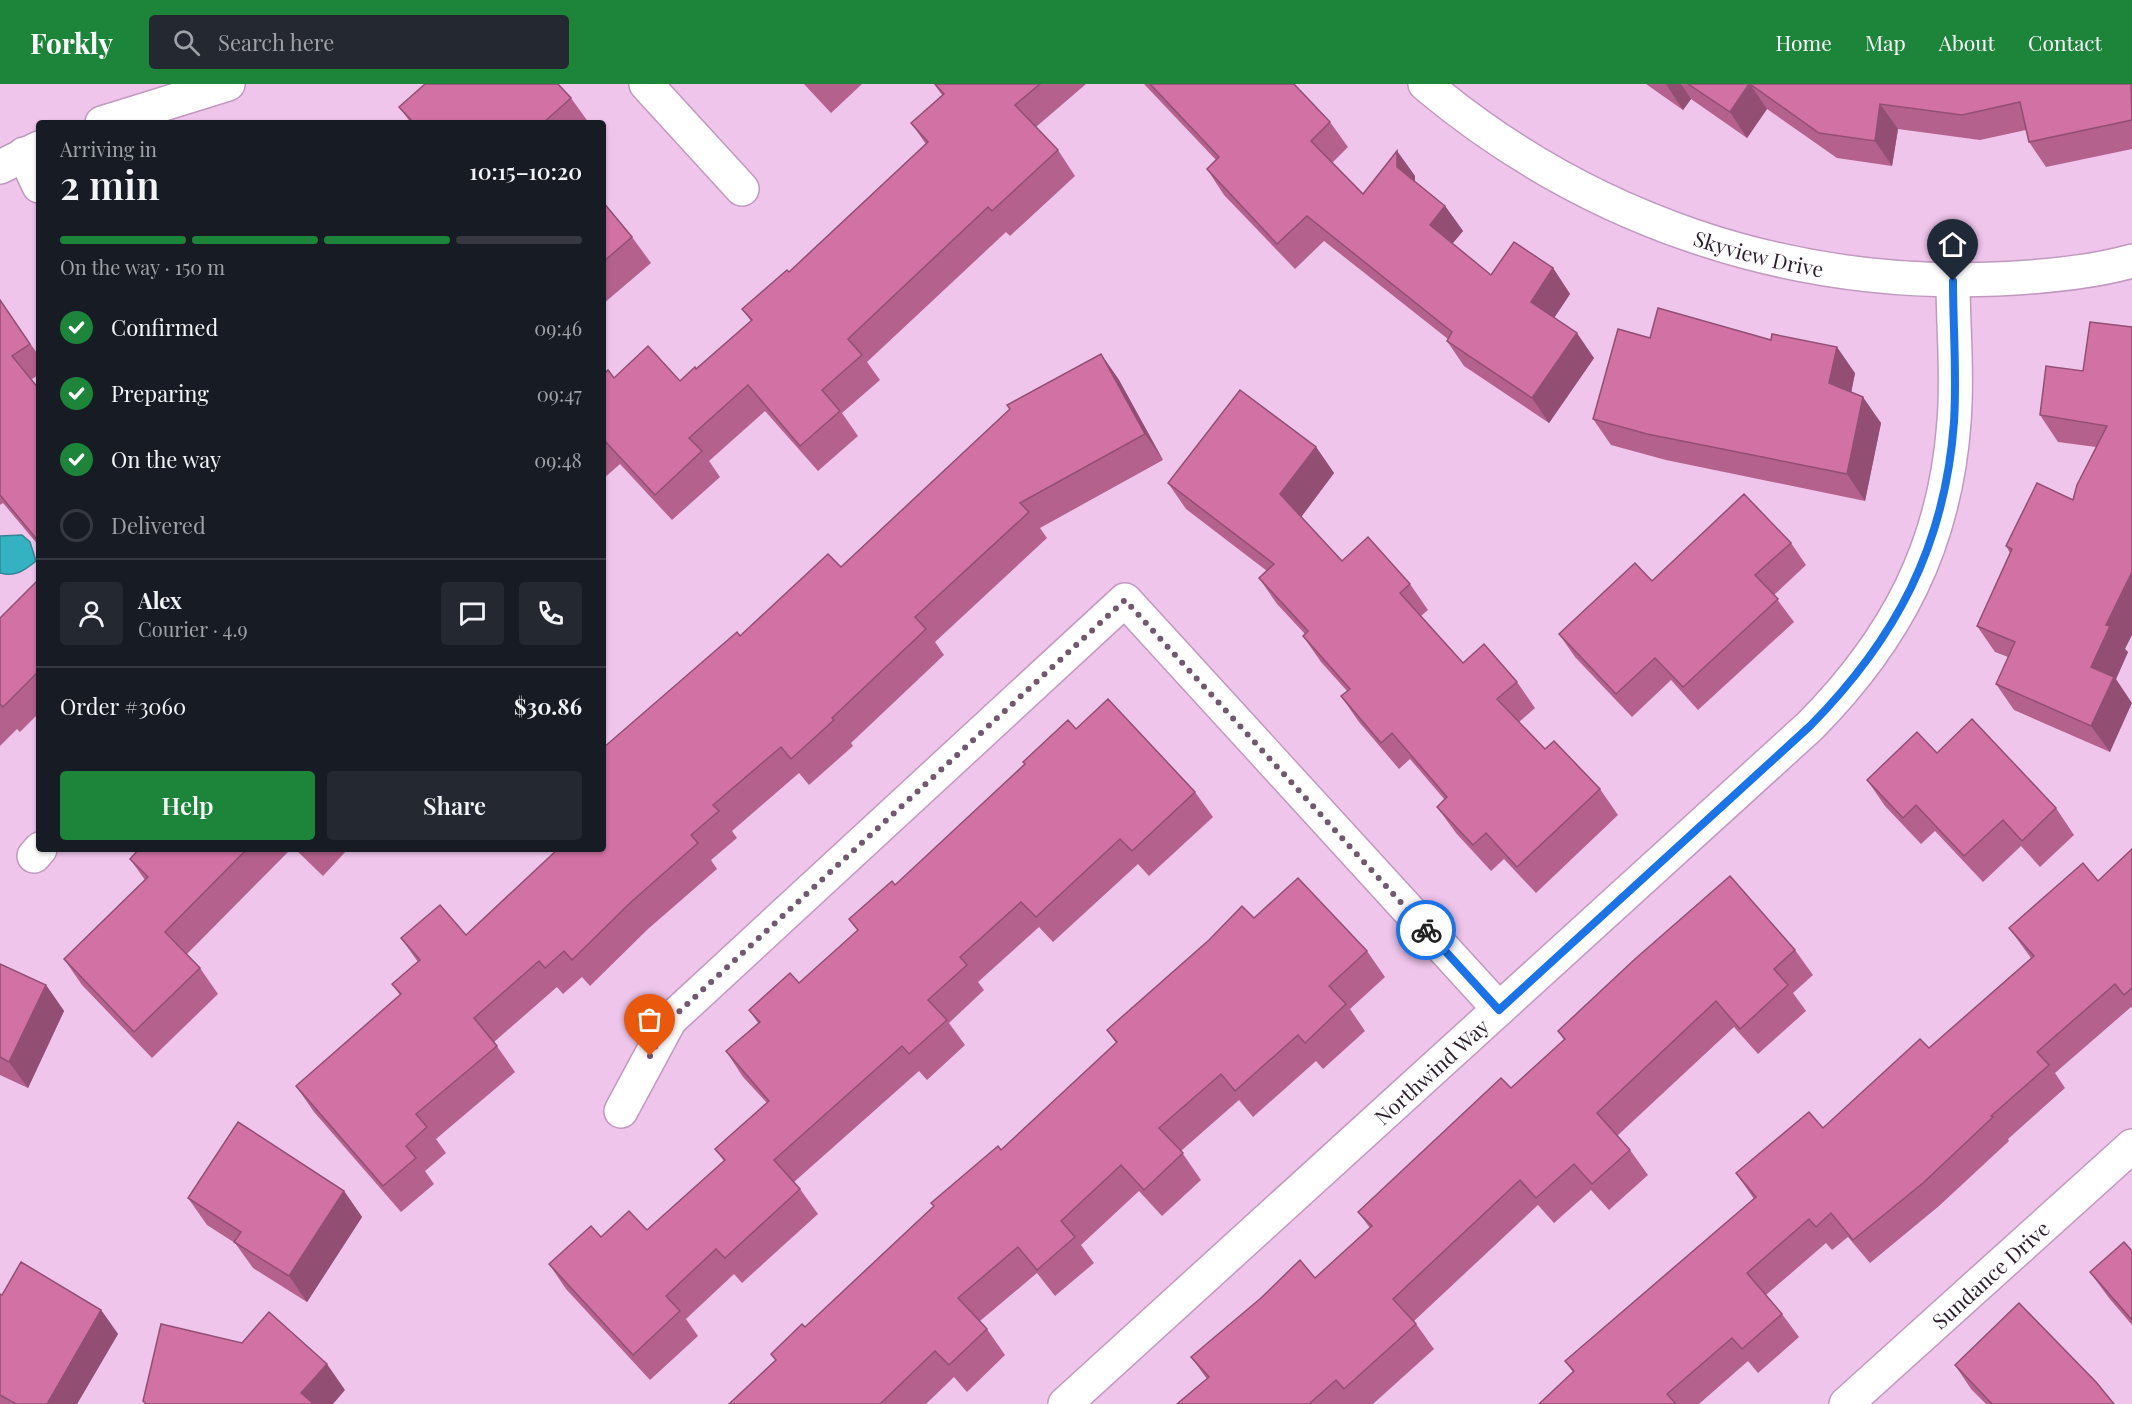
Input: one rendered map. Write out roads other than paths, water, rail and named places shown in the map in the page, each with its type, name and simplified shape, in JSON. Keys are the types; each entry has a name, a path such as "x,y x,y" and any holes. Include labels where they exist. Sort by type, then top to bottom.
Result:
{"street":[{"path":"112,120 228,84"},
{"path":"646,84 742,189"},
{"name":"Skyview Drive","path":"1426,84 1506,146 1592,195 1695,238 1791,264 1860,275 1953,281 2029,277 2132,261"},
{"path":"21,156 36,181"},
{"name":"Northwind Way","path":"1065,1404 1810,726 1847,688 1892,626 1923,564 1944,497 1954,421 1953,281"},
{"path":"621,1111 670,1020 1125,600 1499,1010"},
{"name":"Sundance Drive","path":"1847,1404 2132,1146"}]}
